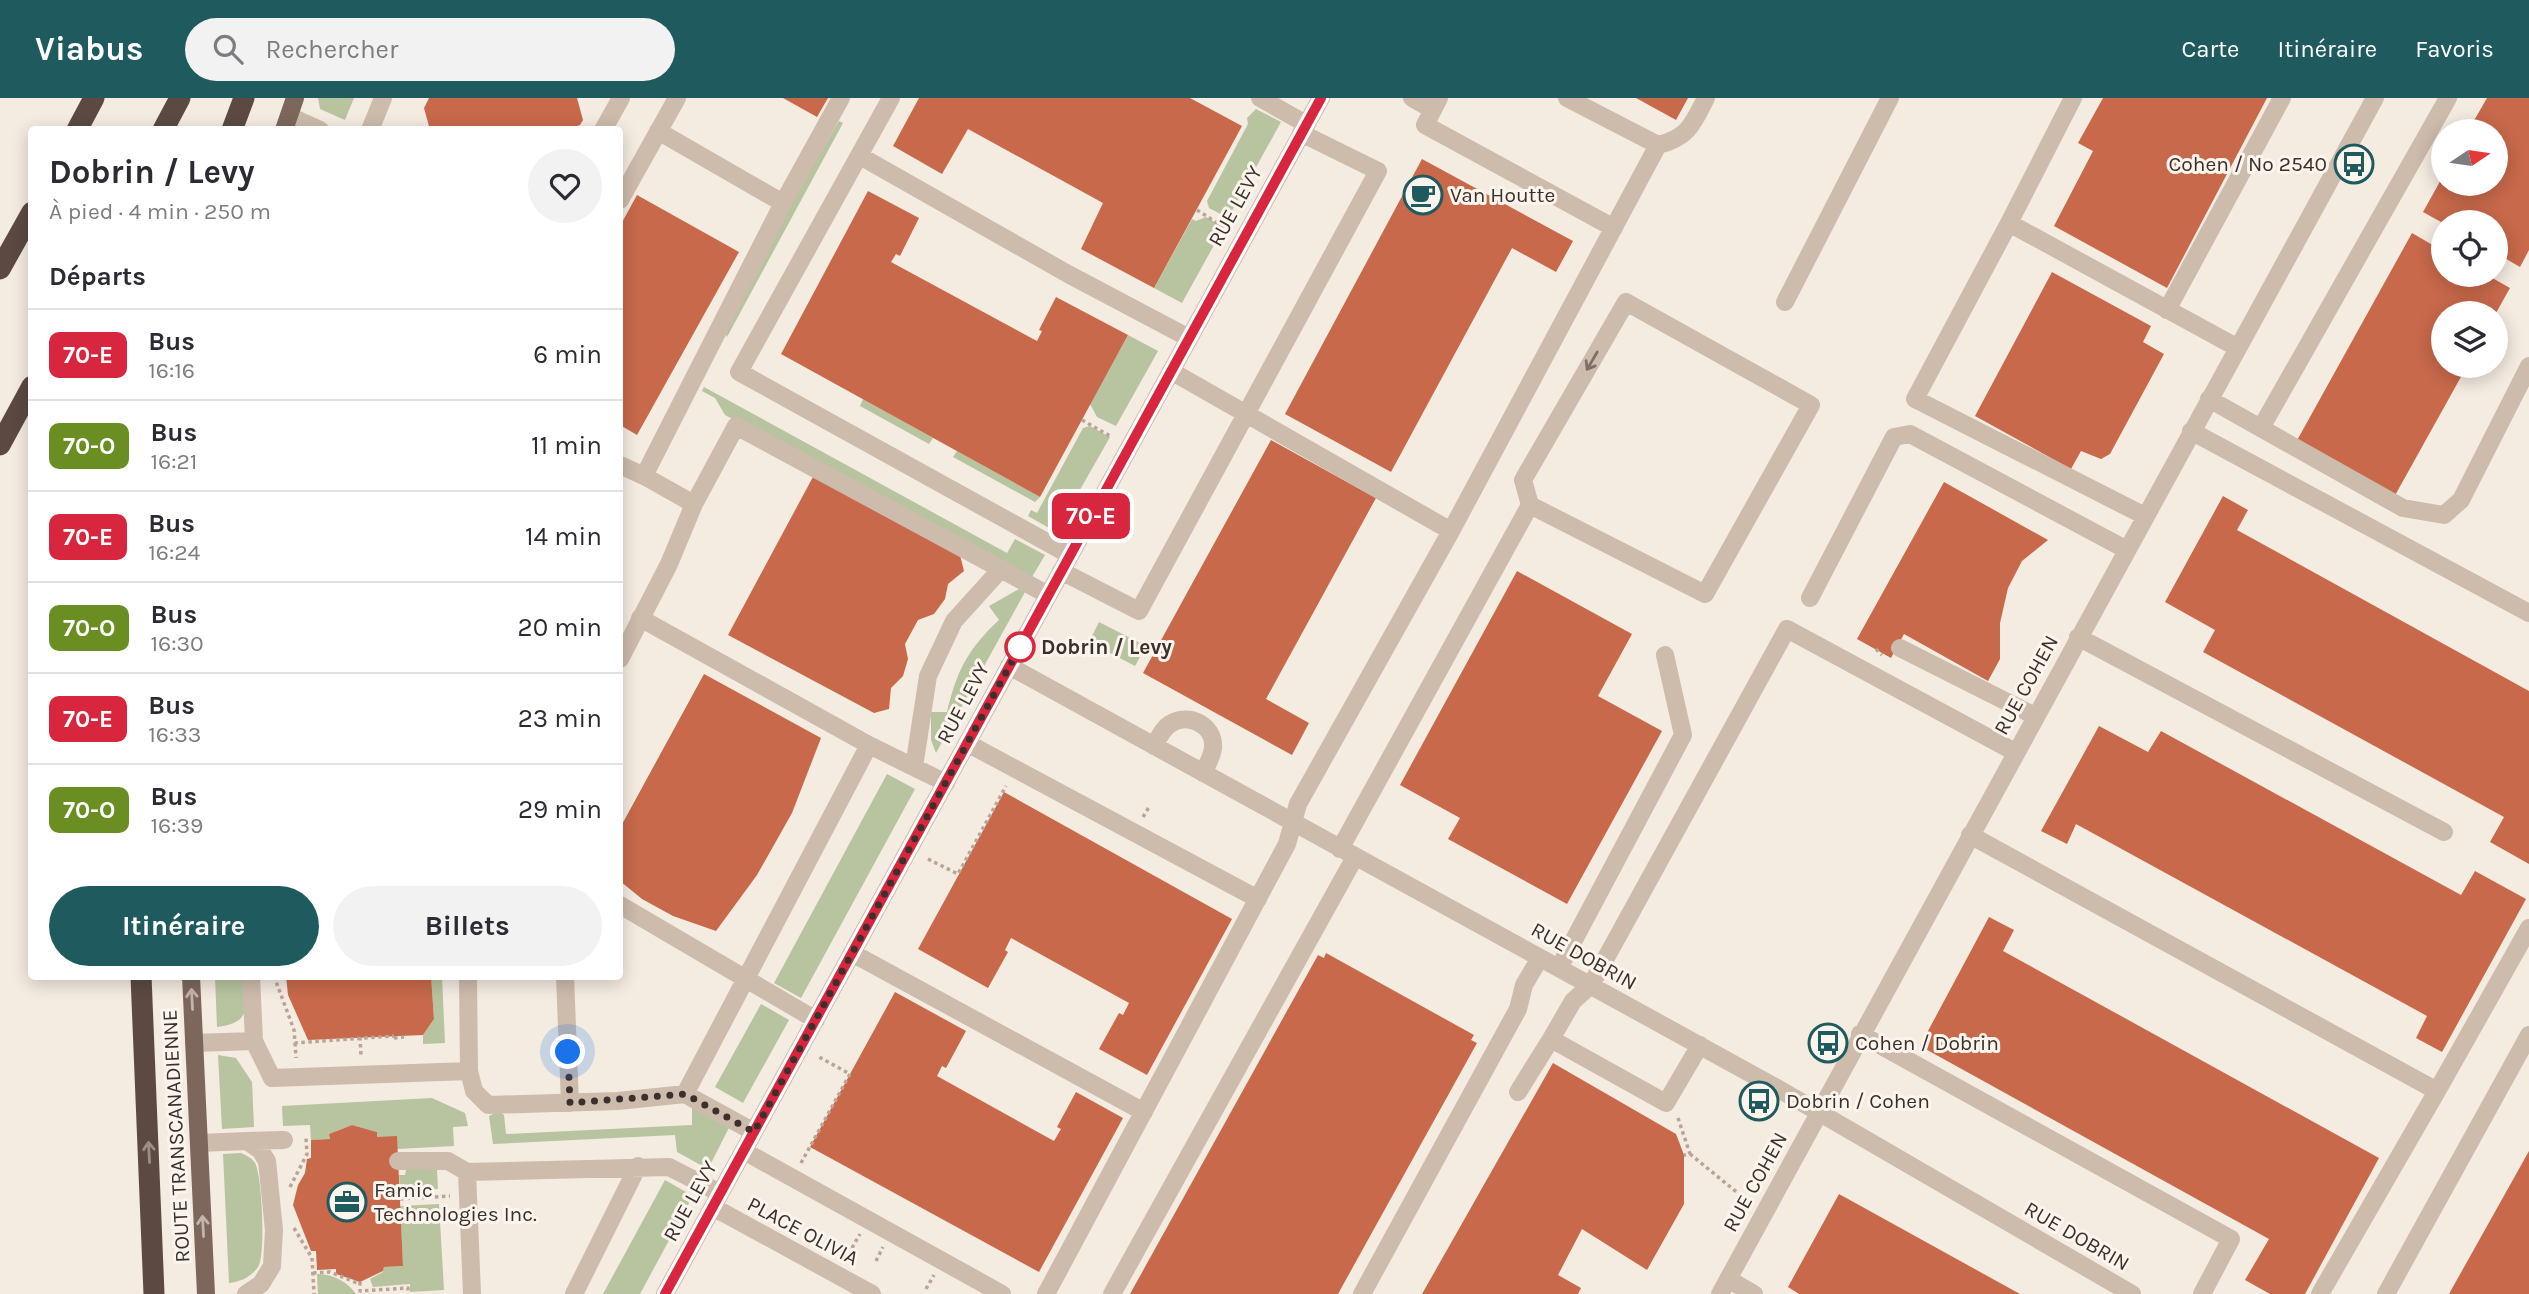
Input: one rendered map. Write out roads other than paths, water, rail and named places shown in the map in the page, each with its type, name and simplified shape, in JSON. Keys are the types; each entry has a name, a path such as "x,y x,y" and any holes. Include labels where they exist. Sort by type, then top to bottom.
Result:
{"highway":[{"path":"79,126 94,98"},
{"path":"165,126 180,98"},
{"path":"234,126 244,98"},
{"path":"0,270 28,219"},
{"path":"0,445 28,393"},
{"path":"141,980 154,1294"}],"main road":[{"path":"286,123 295,98"},
{"name":"ROUTE TRANSCANADIENNE","path":"191,980 206,1294"}],"street":[{"path":"372,126 383,98"},
{"path":"605,126 621,98"},
{"path":"623,195 677,98"},
{"path":"644,476 783,203 841,98"},
{"path":"891,98 739,372 1070,555"},
{"path":"1061,571 1139,611 1244,413 1378,171 1259,98"},
{"name":"RUE LEVY","path":"665,1294 1321,98"},
{"path":"1412,98 1436,104 1425,125 1614,228"},
{"path":"1567,98 1658,145 1679,140 1694,122 1706,98"},
{"path":"1785,302 1890,98"},
{"path":"2073,98 1915,399 2145,516"},
{"path":"2167,310 2282,98"},
{"name":"RUE COHEN","path":"1724,1287 1860,1034 2375,98"},
{"path":"2261,428 2448,98"},
{"path":"658,131 783,203"},
{"path":"1045,1294 1287,844 1298,804 1451,531 1658,145"},
{"path":"860,156 1068,274 1189,338"},
{"path":"2009,223 2238,348"},
{"path":"1112,1294 1530,505 1523,480 1626,302 1811,405 1705,594 1530,505"},
{"path":"2209,399 2403,508 2444,514 2461,500 2529,366"},
{"path":"1171,371 1451,531"},
{"path":"623,653 669,564 694,504 736,426 1048,595"},
{"path":"2192,431 2529,613"},
{"path":"1810,598 1894,437 1910,434 2127,550"},
{"path":"623,466 694,504"},
{"path":"914,767 928,676 954,621 1001,569"},
{"path":"640,618 869,746 946,783"},
{"path":"1518,1092 1573,1001 1591,985 1787,629 2015,752"},
{"path":"2078,638 2444,832"},
{"path":"1900,648 2035,716"},
{"path":"1559,968 1684,735 1665,655"},
{"name":"RUE DOBRIN","path":"1009,666 1700,1045 1818,1112 2104,1287 2132,1294"},
{"path":"1154,746 1171,723 1187,719 1204,725 1211,735 1213,746 1203,774"},
{"path":"968,743 1258,900"},
{"path":"685,1094 869,746"},
{"path":"1970,835 2437,1091"},
{"path":"623,907 816,1020"},
{"path":"2320,1294 2529,928"},
{"path":"852,953 1144,1112"},
{"path":"1362,1294 1518,1009 1524,985 1540,958"},
{"path":"251,980 254,1041 272,1078 469,1071"},
{"path":"468,980 469,1071 474,1091 488,1105 570,1103 685,1094 754,1132"},
{"path":"565,980 570,1103"},
{"path":"1860,1034 2231,1239 2202,1294"},
{"path":"2386,1294 2529,1035"},
{"path":"1552,1039 1666,1103 1700,1045"},
{"path":"194,1043 254,1041"},
{"path":"199,1143 284,1140"},
{"path":"247,1141 260,1150 267,1161 274,1230 272,1266 261,1284 252,1292"},
{"path":"744,1150 1002,1294"},
{"path":"398,1161 448,1161 467,1172 472,1294"},
{"path":"574,1294 638,1166"},
{"name":"PLACE OLIVIA","path":"467,1172 669,1167 716,1200 872,1294"},
{"path":"1724,1287 1754,1294"}],"place":[{"name":"Cohen / No 2540","path":"2354,164"},
{"name":"Van Houtte","path":"1423,195"},
{"name":"Dobrin / Levy","path":"1020,647"},
{"name":"Cohen / Dobrin","path":"1828,1043"},
{"name":"Dobrin / Cohen","path":"1759,1101"},
{"name":"Famic Technologies Inc.","path":"347,1202"}]}
